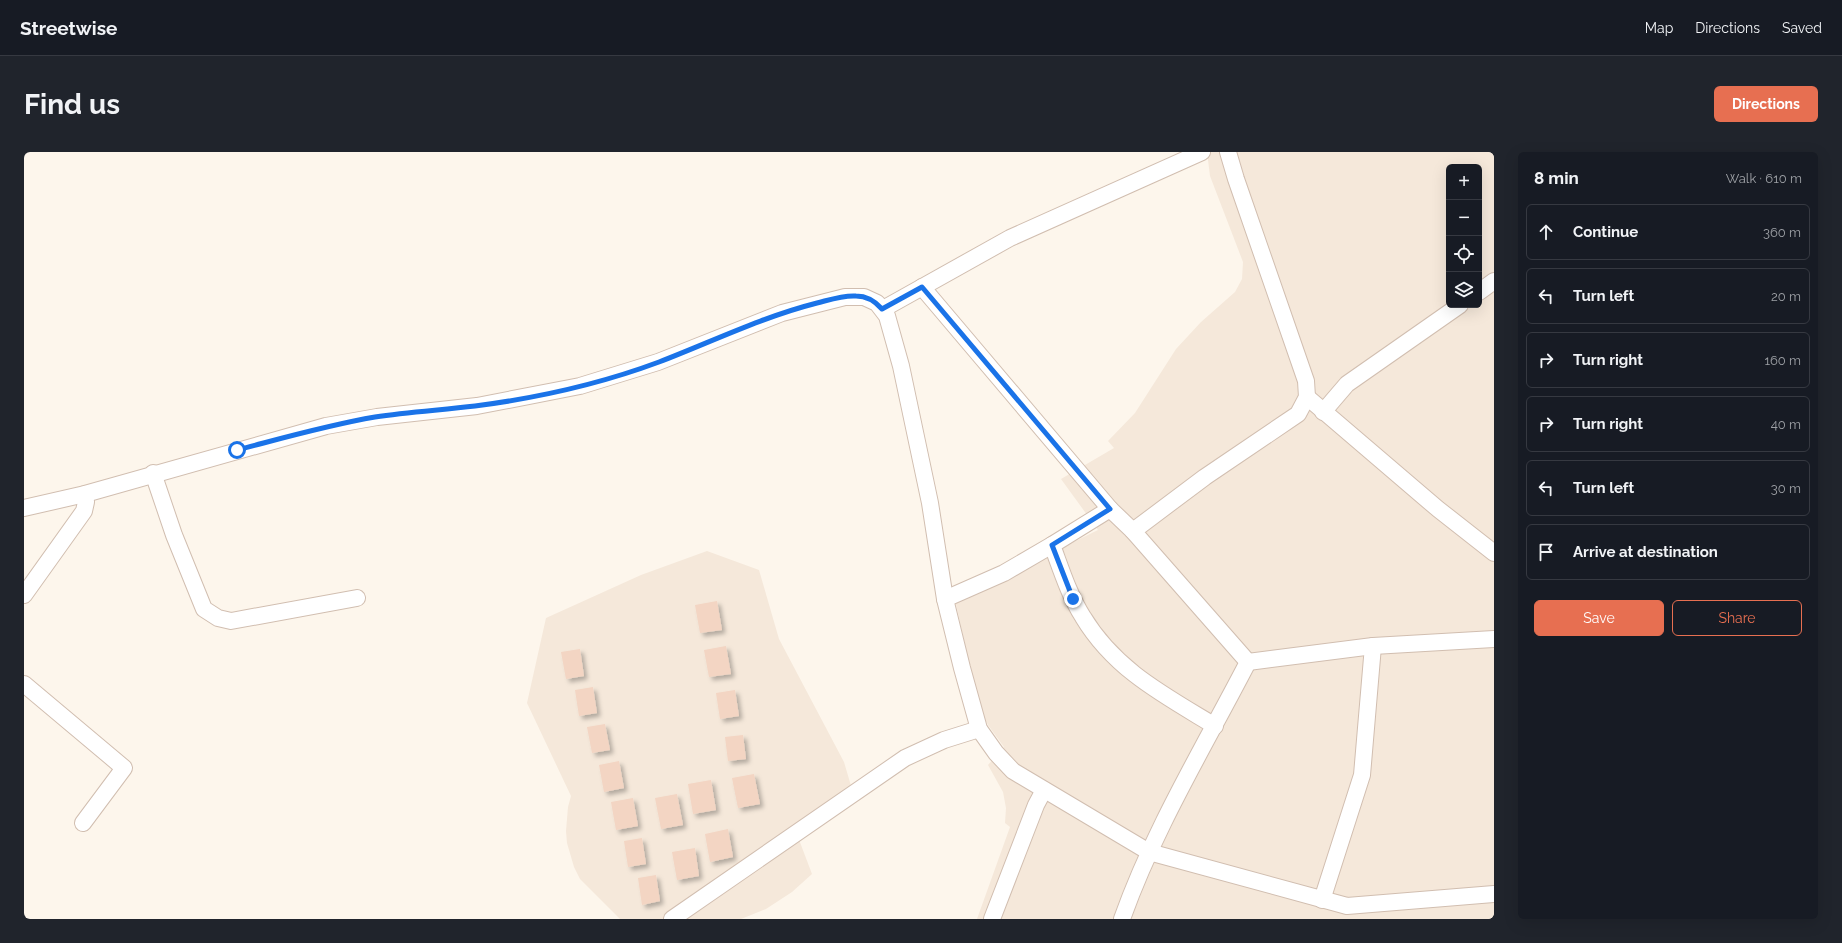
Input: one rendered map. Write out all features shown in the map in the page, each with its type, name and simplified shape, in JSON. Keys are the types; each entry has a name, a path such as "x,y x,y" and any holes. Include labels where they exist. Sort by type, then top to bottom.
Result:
{"street":[{"path":"882,309 1010,238 1202,152"},
{"path":"1133,531 1205,477 1298,414 1306,397 1306,381 1228,152"},
{"path":"1482,290 1494,281"},
{"path":"922,287 1110,509 1133,531 1248,662"},
{"path":"24,508 85,494 326,426 377,417 477,406 580,386 658,362 782,313 826,301 858,296 871,299 887,316 912,411 930,503 945,599 979,729 1004,763 1044,790 1149,852 1322,900 1348,913 1494,894"},
{"path":"1323,412 1347,384 1456,308"},
{"path":"1306,397 1438,510 1494,553"},
{"path":"153,474 174,535 204,608 212,616 231,621 357,598"},
{"path":"24,595 84,511 86,502 85,494"},
{"path":"945,599 1004,573 1110,509"},
{"path":"1052,545 1073,599 1083,617 1108,651 1134,676 1215,726"},
{"path":"1248,662 1373,646 1494,639"},
{"path":"1322,900 1362,775 1373,646"},
{"path":"1122,919 1149,852 1176,796 1215,726 1248,662"},
{"path":"24,684 124,768 83,823"},
{"path":"672,919 905,758 944,740 979,729"},
{"path":"992,919 1036,805 1044,790"}],"shaded area":[{"path":"1207,152 1494,152 1494,919 977,919 1010,827 1005,823 1006,808 1003,792 988,765 1004,747 982,714 955,600 1098,530 1061,479 1114,448 1108,441 1135,413 1176,349 1201,322 1235,292 1242,279 1243,262 1210,176"},
{"path":"707,551 759,570 779,639 844,762 854,796 798,837 812,874 792,892 766,909 741,919 620,919 580,879 574,867 567,843 566,831 568,807 571,796 527,703 546,618 641,575"}],"building":[{"path":"717,601 722,630 700,633 695,605"},
{"path":"726,646 731,674 709,677 704,650"},
{"path":"580,649 584,676 566,679 561,652"},
{"path":"593,687 597,713 579,716 575,690"},
{"path":"735,690 739,716 720,719 716,693"},
{"path":"605,724 610,750 592,753 587,727"},
{"path":"743,735 746,759 728,761 725,737"},
{"path":"619,761 624,788 604,792 599,765"},
{"path":"754,774 760,804 738,808 732,778"},
{"path":"711,780 716,810 693,814 688,784"},
{"path":"677,794 683,825 661,829 655,798"},
{"path":"633,798 638,826 616,830 611,802"},
{"path":"728,829 733,857 710,862 705,834"},
{"path":"642,838 646,864 628,867 624,841"},
{"path":"695,848 699,876 677,880 672,852"},
{"path":"656,875 660,901 642,905 638,878"}],"route":[{"path":"237,450 326,426 351,421 477,406 516,400 580,386 633,371 757,322 808,305 845,297 858,296 871,299 882,309 922,287 1110,509 1099,514 1052,545 1073,599"}]}
